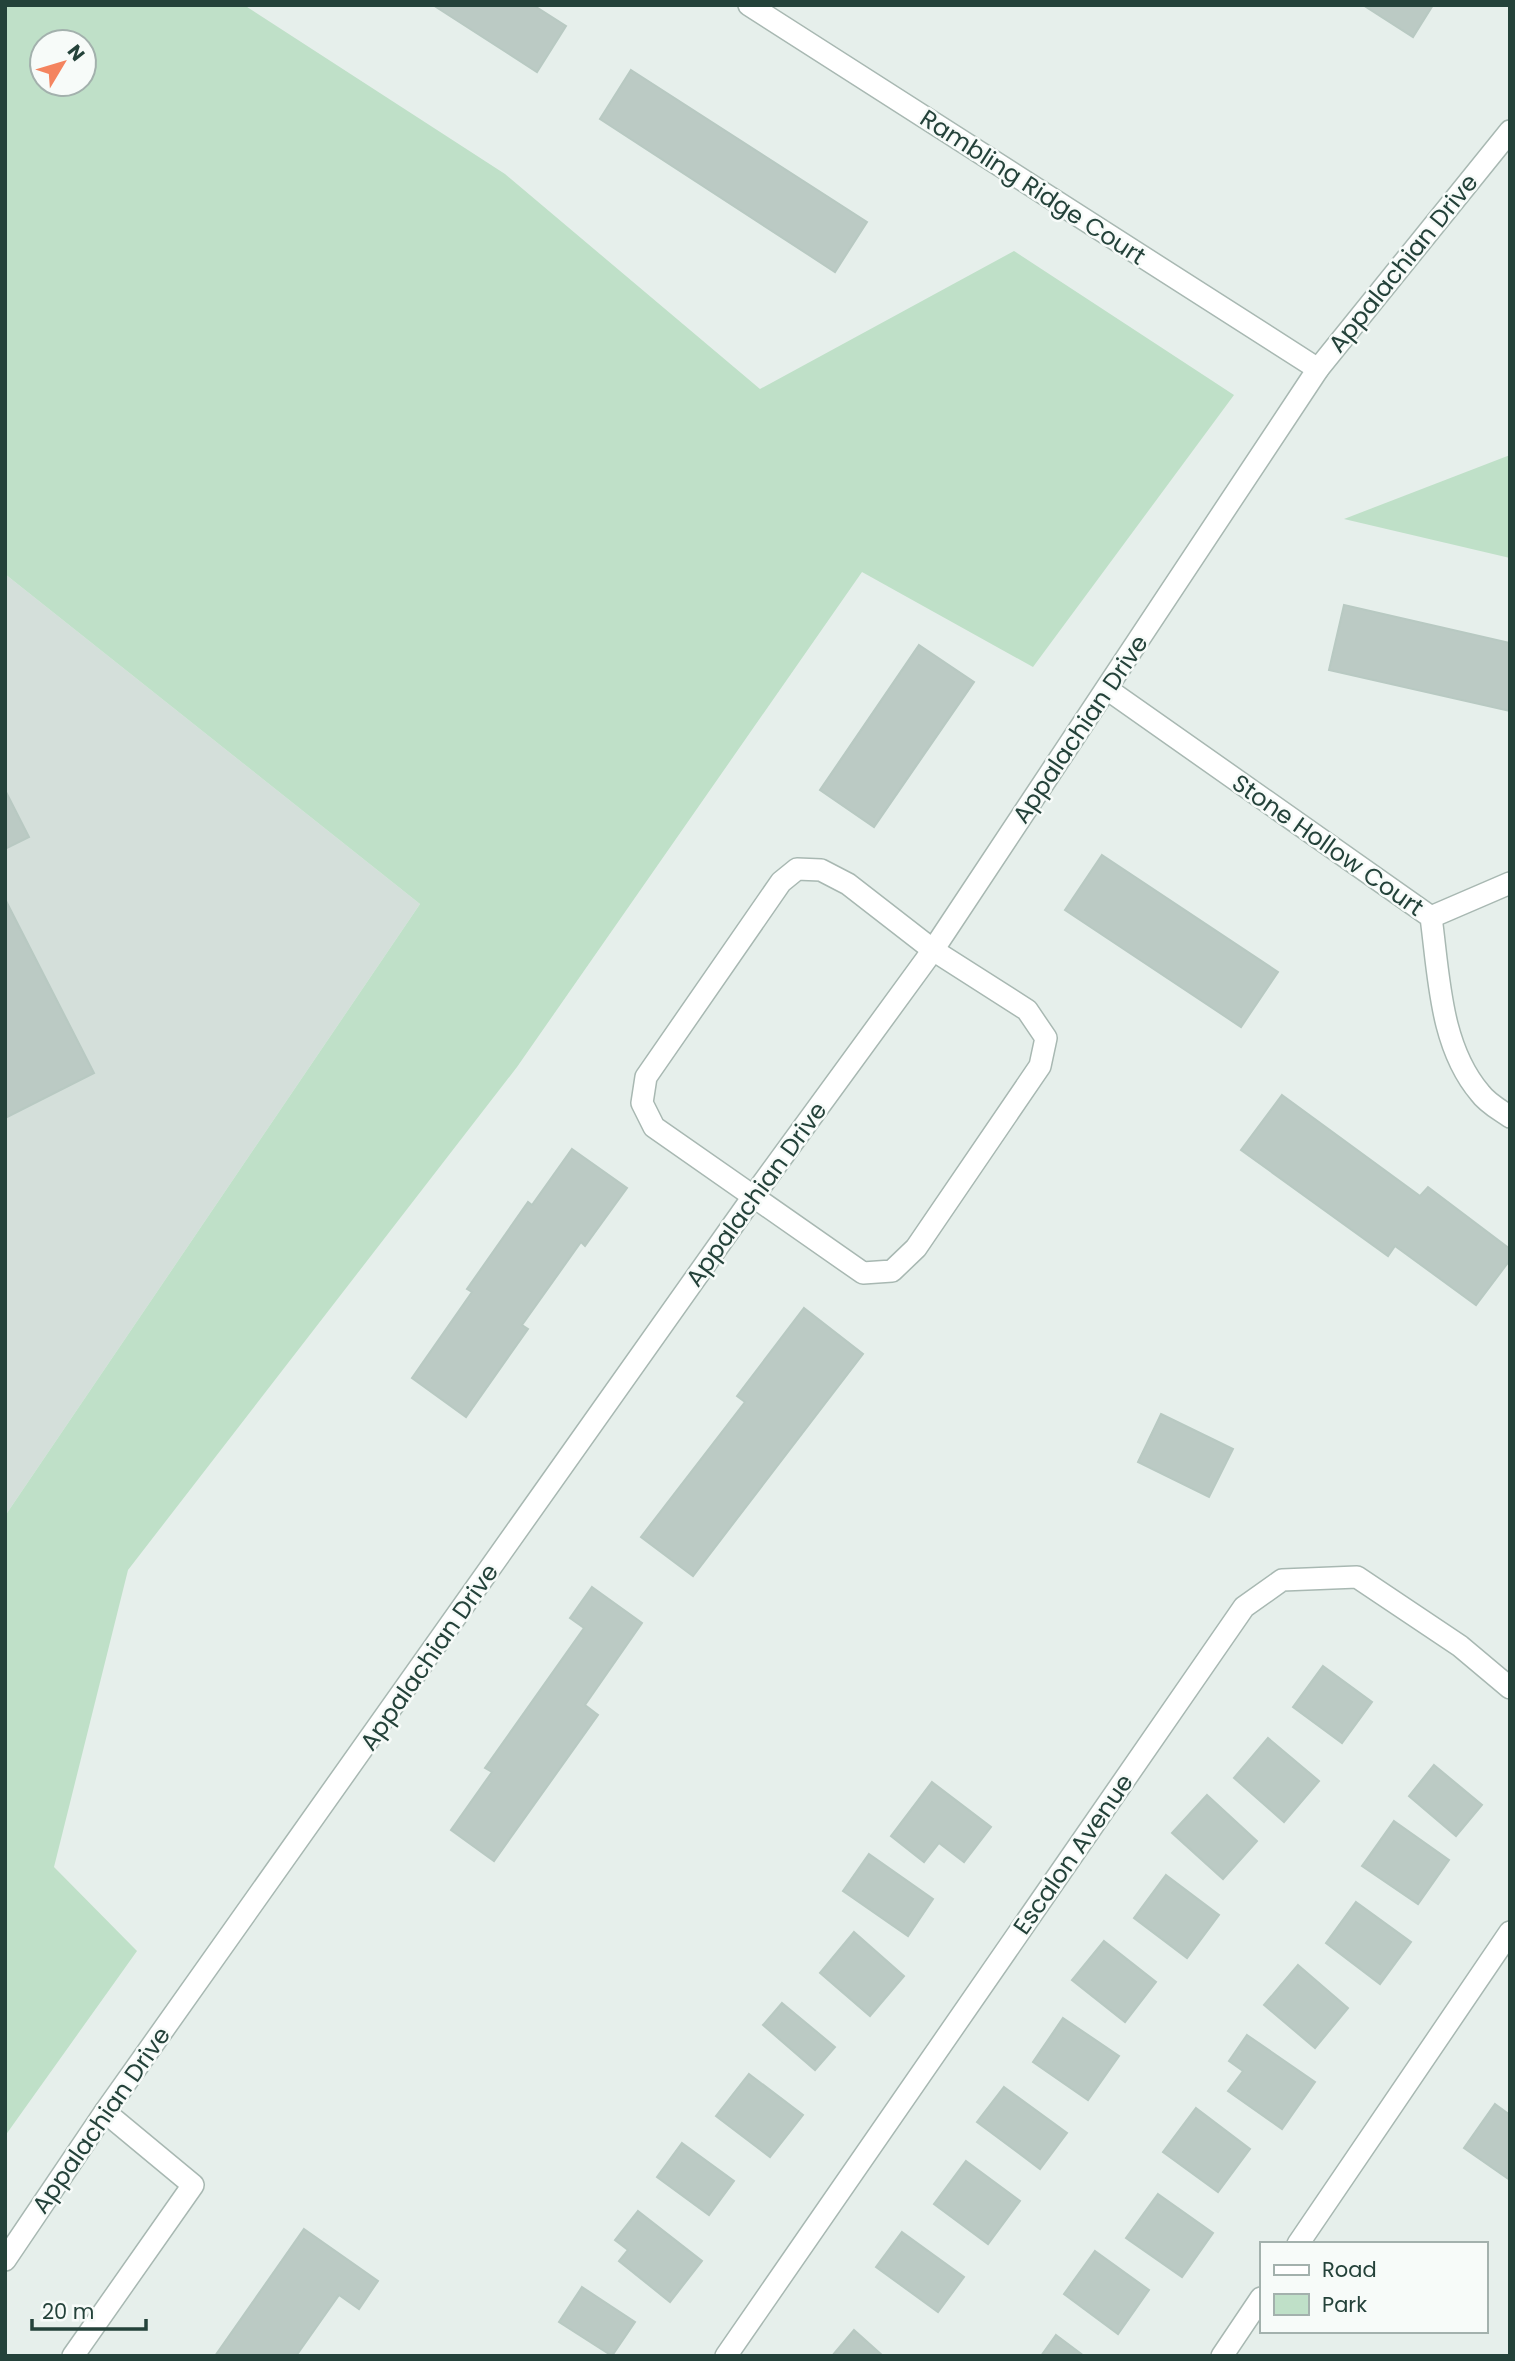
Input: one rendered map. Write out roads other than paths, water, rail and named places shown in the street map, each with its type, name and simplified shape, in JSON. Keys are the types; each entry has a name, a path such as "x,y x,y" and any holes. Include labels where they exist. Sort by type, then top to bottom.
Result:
{"street":[{"name":"Rambling Ridge Court","path":"749,5 1318,369"},
{"name":"Appalachian Drive","path":"5,2260 105,2112 755,1194 933,950 1318,369 1510,131"},
{"name":"Stone Hollow Court","path":"1107,689 1431,917 1445,1018 1459,1060 1480,1094 1510,1117"},
{"path":"797,869 821,870 848,884 933,950 1027,1010 1045,1038 1040,1066 916,1248 892,1271 863,1273 818,1243 755,1194 654,1126 642,1103 646,1077 780,882 797,869"},
{"path":"1431,917 1510,883"},
{"name":"Escalon Avenue","path":"726,2356 1244,1607 1282,1580 1357,1577 1460,1646 1510,1688"},
{"path":"1299,2242 1510,1932"},
{"path":"73,2356 193,2185 105,2112"},
{"path":"1222,2356 1260,2299"}]}
